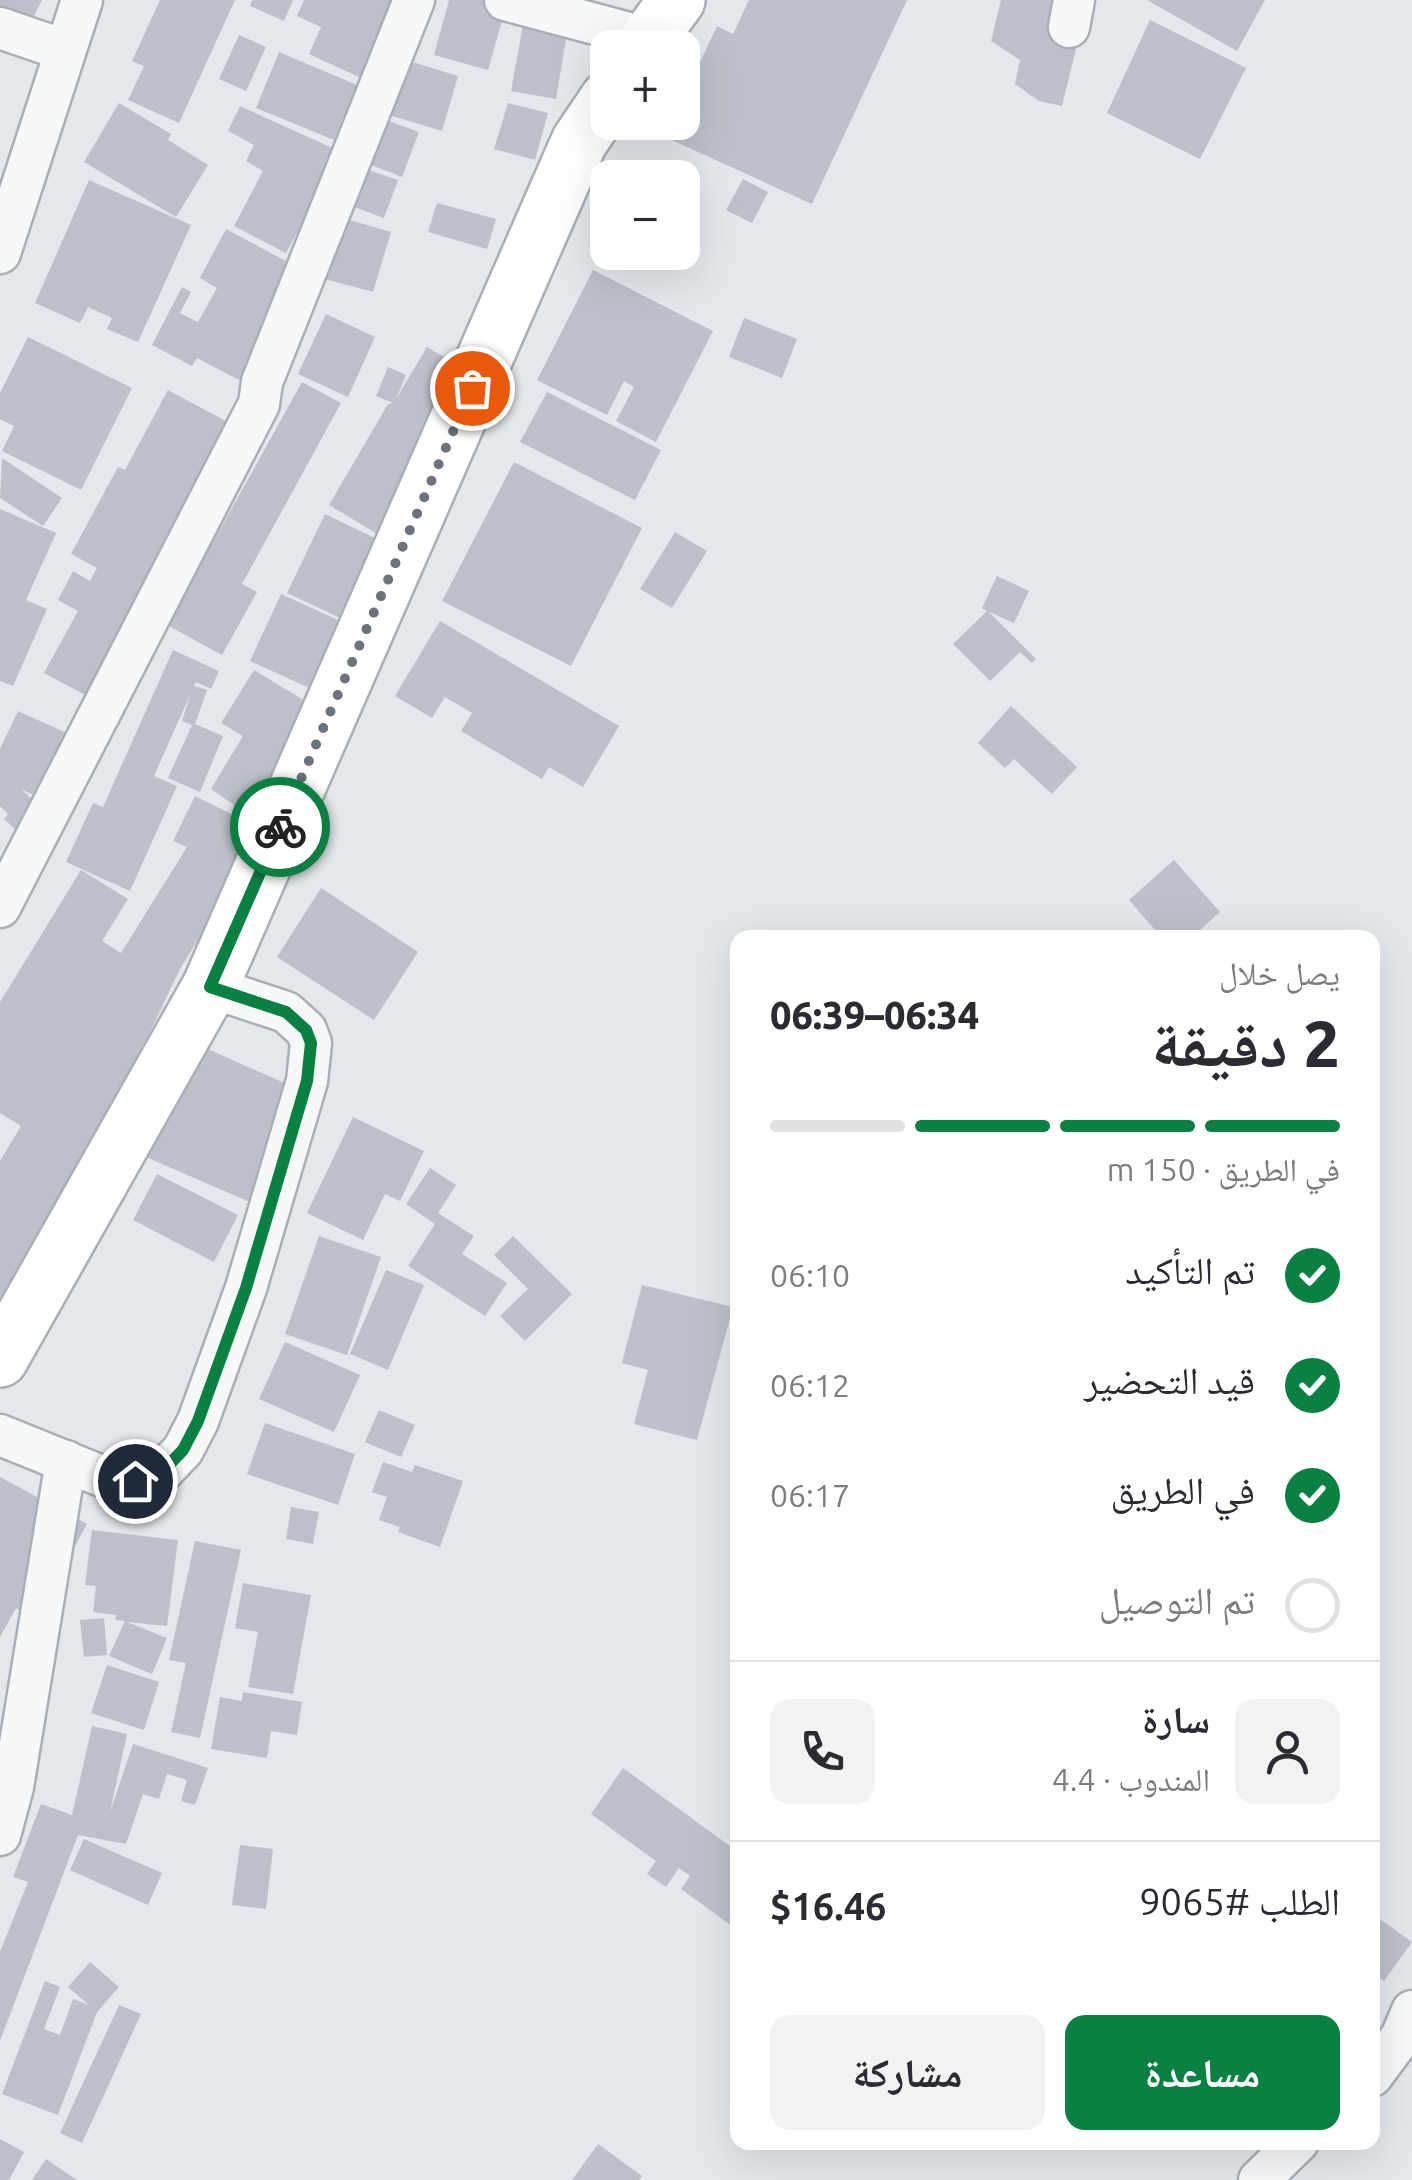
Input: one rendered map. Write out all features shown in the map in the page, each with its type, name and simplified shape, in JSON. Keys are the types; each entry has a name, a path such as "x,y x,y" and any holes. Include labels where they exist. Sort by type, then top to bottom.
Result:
{"main road":[{"path":"638,30 677,0"},
{"path":"0,1358 210,987 579,142 590,126"}],"street":[{"path":"0,253 82,0"},
{"path":"0,907 259,404 262,382 414,0"},
{"path":"505,0 627,30"},
{"path":"0,28 64,50"},
{"path":"0,1435 104,1478 135,1481 162,1472 183,1450 198,1421 246,1288 307,1081 311,1043 306,1030 286,1012 210,987"},
{"path":"0,1836 13,1787 66,1462"},
{"path":"1380,2065 1401,2037 1412,2011"},
{"path":"1258,2180 1290,2150"}],"building":[{"path":"0,0 42,0 29,26 0,11"},
{"path":"160,0 235,0 179,123 128,100 144,66 132,61"},
{"path":"252,0 293,0 284,21 250,6"},
{"path":"304,0 397,0 361,78 309,54 321,27 297,16"},
{"path":"449,0 507,4 488,70 434,55"},
{"path":"749,0 907,0 812,204 672,140 700,140 700,62 717,26 733,34"},
{"path":"1001,0 1088,0 1062,106 1039,101 1015,84 1020,60 991,41"},
{"path":"1147,0 1265,0 1237,51"},
{"path":"524,19 568,27 556,99 511,91"},
{"path":"1150,20 1246,68 1200,159 1107,113"},
{"path":"239,35 266,47 246,91 219,79"},
{"path":"279,52 357,85 334,140 256,108"},
{"path":"406,60 458,76 442,131 389,115"},
{"path":"119,103 171,134 168,140 208,165 176,217 84,162"},
{"path":"508,103 548,113 535,160 494,149"},
{"path":"240,106 341,152 286,253 234,226 263,171 246,161 254,145 228,131"},
{"path":"378,117 419,132 402,177 361,161"},
{"path":"360,167 398,180 384,218 346,204"},
{"path":"743,179 768,192 752,223 726,210"},
{"path":"89,180 191,225 138,342 107,329 112,318 88,307 80,323 35,303"},
{"path":"437,203 496,219 487,249 428,232"},
{"path":"343,218 391,232 373,292 325,279"},
{"path":"226,229 299,268 239,380 197,358 192,366 152,345 182,287 191,292 180,313 198,322 217,288 200,278"},
{"path":"593,270 713,331 656,442 616,421 634,387 624,381 607,415 537,380"},
{"path":"326,314 375,337 348,397 298,374"},
{"path":"744,318 797,339 782,378 729,357"},
{"path":"28,337 132,388 81,490 2,451 14,426 0,419 0,393"},
{"path":"427,347 484,381 389,541 329,505 388,404 393,403 376,396 388,367 406,375 396,399"},
{"path":"302,382 341,403 242,584 257,592 222,655 167,625"},
{"path":"168,390 237,427 91,698 44,673 78,611 58,600 73,571 90,581 97,568 71,554 118,467 125,470"},
{"path":"547,392 661,450 635,500 520,442"},
{"path":"2,458 62,498 43,526 0,498"},
{"path":"514,462 642,528 571,666 442,601"},
{"path":"0,509 56,533 26,600 47,609 13,686 0,681"},
{"path":"325,514 408,554 370,632 287,593"},
{"path":"675,532 707,551 672,608 640,589"},
{"path":"997,576 1029,591 1014,623 989,612 1036,659 1032,663 1020,652 990,681 953,644 987,611 982,608"},
{"path":"281,594 362,631 331,698 250,661"},
{"path":"440,621 619,726 583,787 549,767 542,779 461,731 472,713 445,697 432,718 395,696"},
{"path":"173,650 219,671 211,689 196,682 194,686 207,690 195,724 223,736 200,792 168,778 192,725 182,721 190,695 154,776 177,786 130,891 66,862 93,803 103,807"},
{"path":"254,670 335,719 269,829 211,789 243,736 221,723"},
{"path":"1011,706 1077,767 1052,794 1014,759 1005,768 978,743"},
{"path":"18,711 95,746 65,810 21,789 58,823 36,848 4,819 8,814 0,806 0,749"},
{"path":"195,796 256,826 216,931 207,925 180,969 150,1032 0,1306 0,1161 21,1126 0,1113 0,1002 81,870 128,899 102,941 121,953 187,847 173,841"},
{"path":"1174,860 1220,912 1200,930 1155,930 1129,900"},
{"path":"321,888 418,952 374,1020 277,957"},
{"path":"201,1046 289,1085 259,1206 146,1157"},
{"path":"353,1117 424,1151 400,1201 385,1194 363,1240 307,1213"},
{"path":"430,1168 456,1185 438,1213 474,1236 462,1254 507,1283 485,1316 408,1266 435,1224 406,1204"},
{"path":"157,1174 238,1215 214,1262 133,1220"},
{"path":"319,1236 381,1257 347,1355 285,1334"},
{"path":"513,1236 572,1294 525,1341 500,1316 528,1289 494,1255"},
{"path":"386,1270 424,1285 388,1370 350,1354"},
{"path":"642,1285 730,1306 697,1440 634,1424 648,1370 622,1363"},
{"path":"285,1342 360,1375 334,1432 259,1399"},
{"path":"379,1410 415,1425 401,1457 365,1442"},
{"path":"265,1423 355,1454 338,1505 247,1474"},
{"path":"383,1462 412,1472 415,1465 463,1481 440,1547 398,1532 400,1527 379,1520 387,1497 372,1492"},
{"path":"0,1477 87,1524 35,1618 16,1608 0,1637"},
{"path":"291,1507 319,1512 313,1544 286,1539"},
{"path":"92,1530 178,1540 167,1626 127,1622 167,1638 152,1674 109,1656 125,1621 115,1620 116,1615 93,1612 96,1586 85,1585"},
{"path":"195,1541 241,1550 200,1738 171,1732 186,1663 169,1660"},
{"path":"243,1583 311,1595 293,1694 248,1687 258,1632 235,1628"},
{"path":"104,1618 107,1655 84,1657 80,1620"},
{"path":"107,1665 159,1682 144,1730 91,1713"},
{"path":"243,1692 302,1702 297,1735 271,1731 267,1758 211,1749 220,1697 242,1701"},
{"path":"92,1726 127,1734 110,1812 133,1744 208,1768 195,1805 181,1801 187,1780 167,1774 159,1799 143,1794 126,1844 78,1835 0,2041 0,1952 28,1882 13,1877 41,1804 72,1815"},
{"path":"623,1768 730,1846 730,1925 681,1889 690,1876 679,1868 666,1887 647,1874 656,1861 591,1814"},
{"path":"84,1839 162,1873 148,1905 70,1870"},
{"path":"240,1845 273,1849 266,1909 232,1905"},
{"path":"1380,1919 1412,1942 1384,1981 1380,1978"},
{"path":"90,1962 119,1987 97,2012 58,2115 2,2094 45,1981 60,1987 44,2029 60,2035 73,1999 89,2005 68,1987"},
{"path":"119,2005 141,2014 82,2143 60,2133"},
{"path":"0,2139 24,2152 9,2180 0,2180"},
{"path":"598,2144 642,2176 639,2180 572,2180"},
{"path":"46,2159 77,2180 32,2180"}],"way so far":[{"path":"280,827 472,388"}],"route":[{"path":"135,1481 162,1472 183,1450 198,1421 246,1288 307,1081 311,1043 306,1030 286,1012 210,987 280,827"}]}
